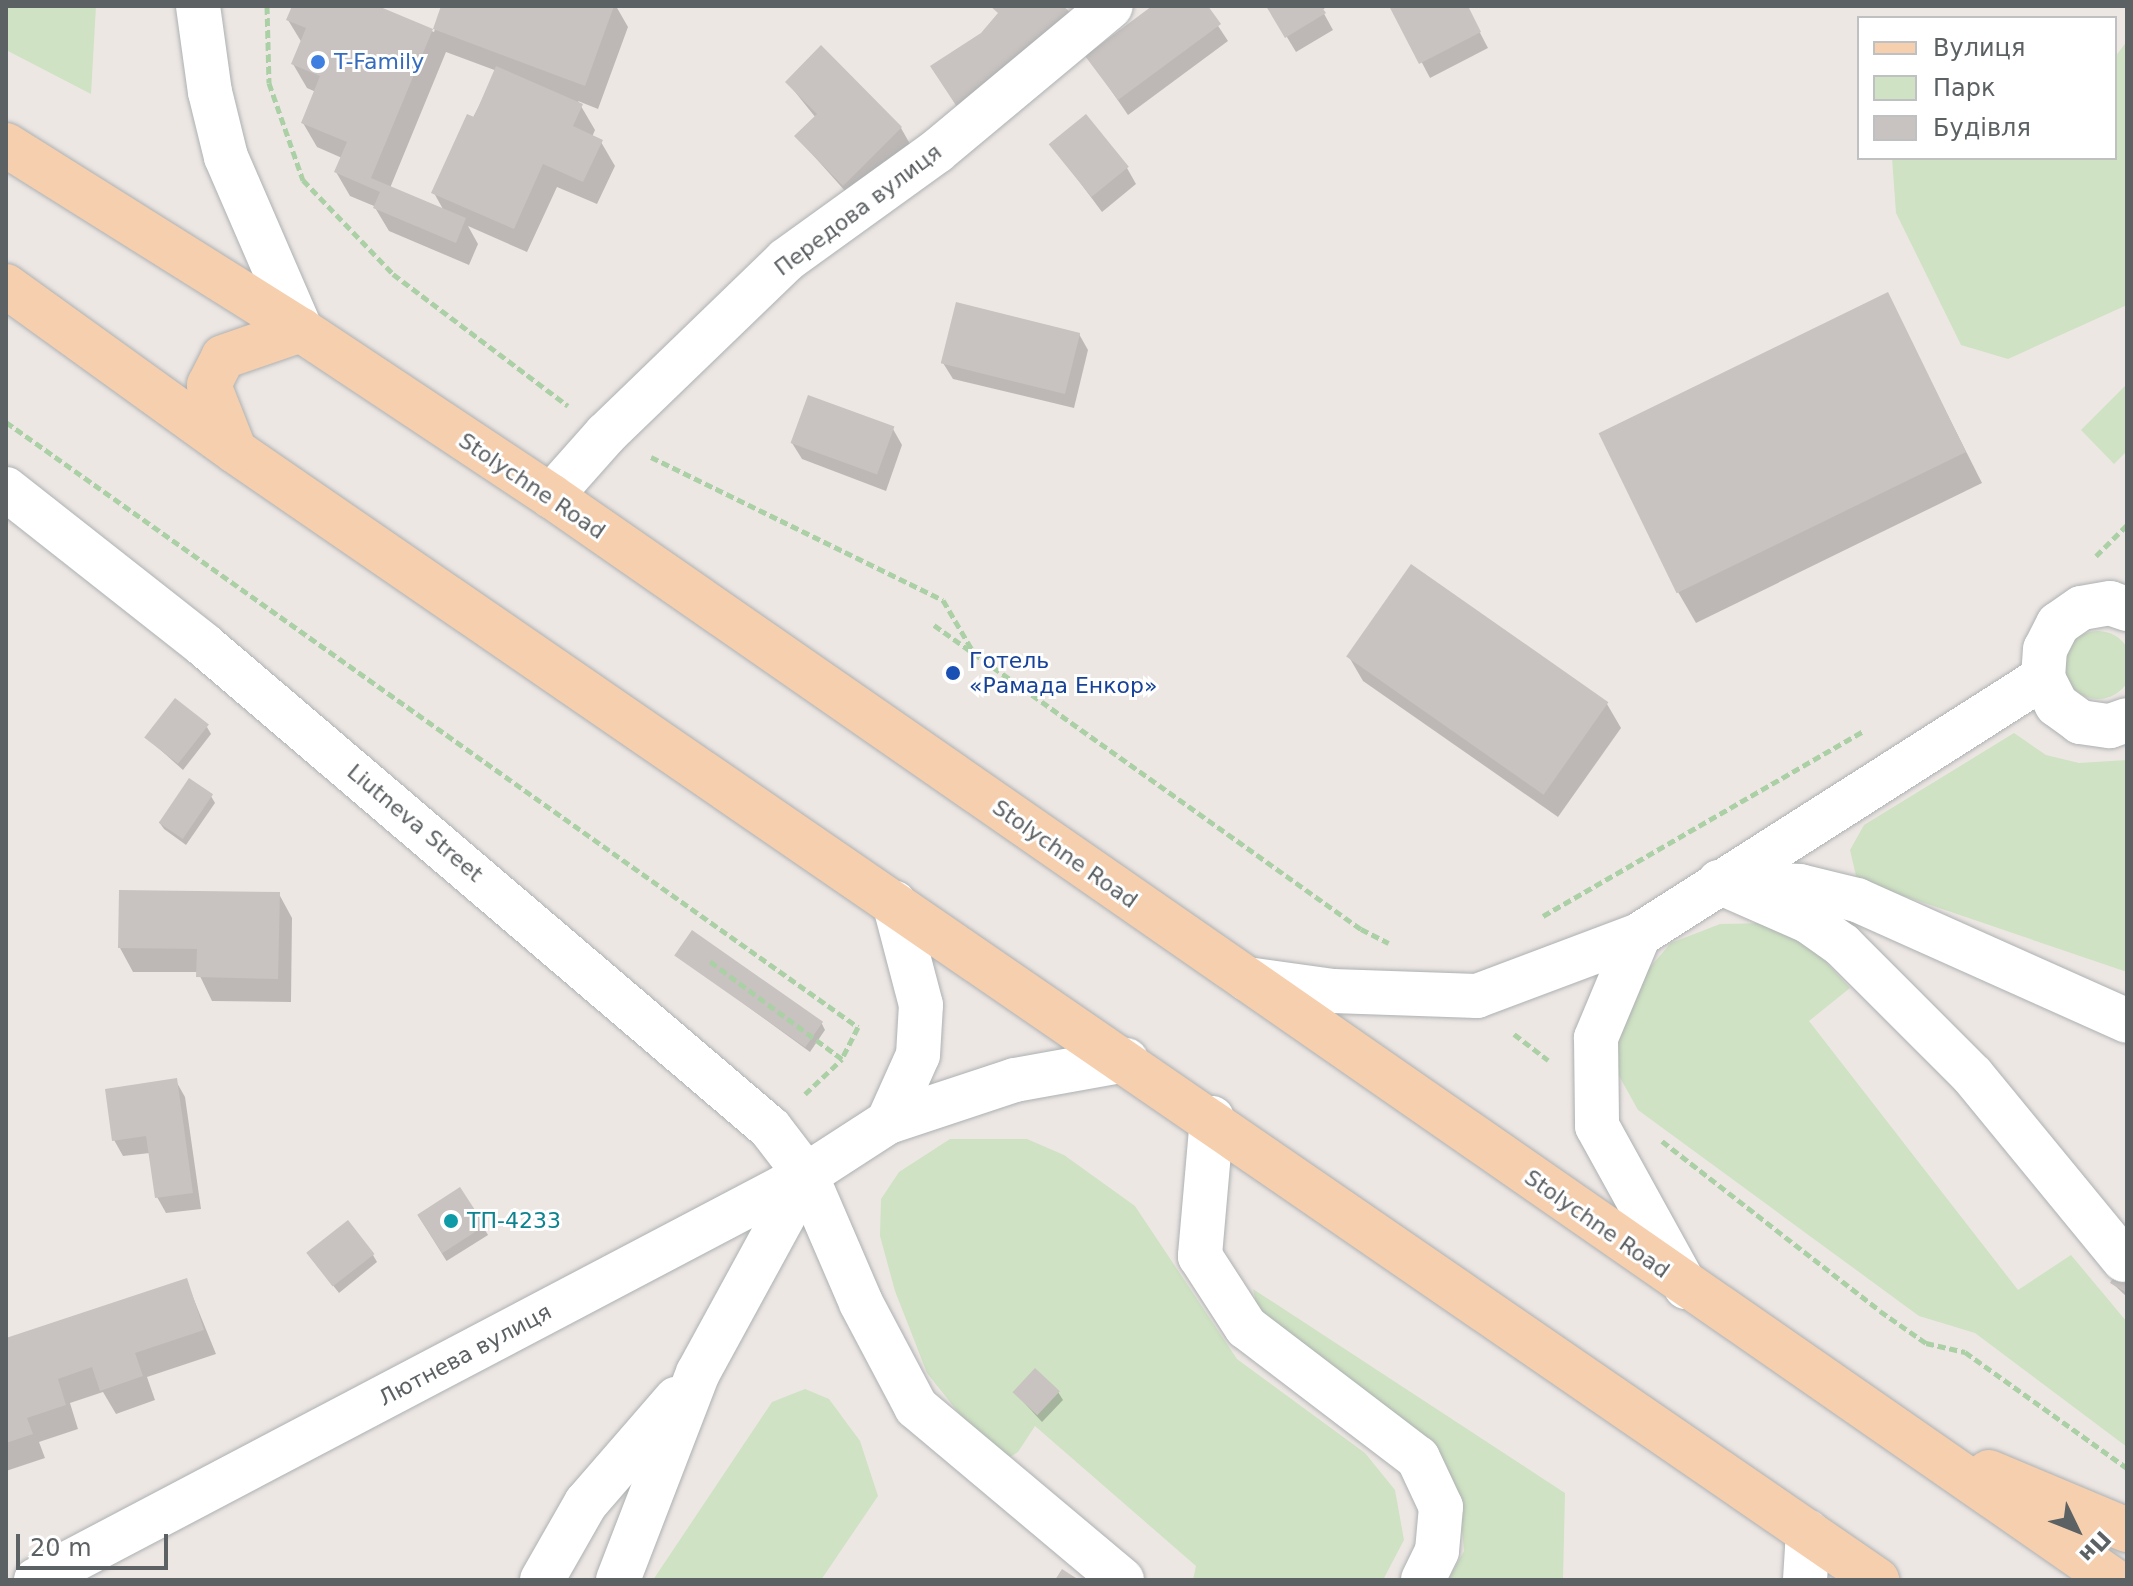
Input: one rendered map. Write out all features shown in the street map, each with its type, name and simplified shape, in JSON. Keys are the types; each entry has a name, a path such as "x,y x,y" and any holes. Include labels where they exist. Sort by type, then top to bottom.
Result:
{"main road":[{"name":"Stolychne Road","path":"6,145 301,330 551,496 1686,1287 2113,1580"},
{"path":"6,286 235,451 1212,1118 1877,1580"},
{"path":"235,451 209,385 223,357 301,330"},
{"path":"1908,1437 2127,1530"}],"street":[{"path":"198,6 210,92 226,157 301,330"},
{"name":"Передова вулиця","path":"551,496 606,434 786,260 937,151 1111,6"},
{"name":"Liutneva Street","path":"6,489 204,645 770,1128 806,1175 861,1303 916,1407 1122,1580"},
{"path":"2127,609 2110,603 2081,608 2058,624 2045,649 2043,678 2057,705 2080,722 2110,726 2127,720"},
{"path":"1247,979 1333,991 1477,996 1639,935 2043,678"},
{"path":"1719,882 1800,886 1857,900 2127,1021"},
{"path":"1719,882 1808,921 1862,963 1972,1075 2124,1260"},
{"path":"888,1122 918,1055 921,1005 894,902"},
{"path":"1639,935 1596,1038 1597,1126 1686,1287"},
{"name":"Лютнева вулиця","path":"36,1580 806,1175 888,1122 1015,1080 1126,1060"},
{"path":"1212,1118 1200,1256 1246,1327 1418,1458 1441,1507 1437,1551 1423,1580"},
{"path":"618,1580 698,1373 806,1175"},
{"path":"542,1580 586,1503 698,1373"},
{"path":"1805,1580 1808,1532"}],"path":[{"path":"267,6 269,83 303,180 393,274 606,434 943,600 976,657"},
{"path":"6,422 858,1027 842,1059 805,1094"},
{"path":"2084,568 2127,525"},
{"path":"934,625 1361,929 1396,947"},
{"path":"1537,920 1876,723"},
{"path":"707,959 842,1059"},
{"path":"1505,1027 1555,1066"},
{"path":"1659,1138 1880,1311 1926,1343 1965,1352 2127,1468"}],"green space":[{"path":"6,6 96,6 91,94 6,50"},
{"path":"2127,41 2127,305 2008,359 1961,345 1896,213 1892,160 2117,160 2117,54"},
{"path":"2127,384 2127,451 2114,464 2081,430"},
{"path":"2098,631 2111,633 2122,641 2130,652 2130,678 2122,689 2111,697 2098,699 2085,697 2074,689 2066,678 2064,665 2066,652 2074,641 2085,633"},
{"path":"2014,733 2046,755 2079,763 2127,760 2127,972 1857,880 1850,850 1864,825"},
{"path":"1768,923 1810,945 1850,988 1809,1021 2018,1290 2071,1255 2127,1322 2127,1447 1975,1333 1919,1316 1638,1110 1618,1074 1616,1028 1638,981 1671,943 1720,924"},
{"path":"950,1139 1027,1139 1064,1155 1135,1206 1237,1359 1365,1453 1395,1490 1404,1540 1383,1580 1193,1580 1196,1566 1035,1426 1018,1452 1005,1460 981,1441 927,1373 895,1291 880,1236 881,1199 899,1172"},
{"path":"1253,1289 1565,1493 1563,1580 1448,1580 1464,1551 1459,1495 1259,1316"},
{"path":"805,1389 829,1399 860,1441 878,1496 821,1580 653,1580 772,1402"}],"building":[{"path":"292,6 378,6 433,29 371,178 466,218 456,243 373,208 380,192 334,172 347,142 301,123 320,76 291,64 306,28 286,20"},
{"path":"441,6 614,6 585,86 433,29"},
{"path":"990,6 1063,6 1070,12 959,110 930,66 981,33 998,13"},
{"path":"1152,6 1208,6 1221,24 1118,100 1085,56"},
{"path":"1266,6 1321,6 1326,13 1285,38"},
{"path":"1389,6 1468,6 1481,32 1419,64"},
{"path":"821,45 902,127 843,186 794,136 817,114 785,82"},
{"path":"496,66 583,104 573,126 603,140 583,182 543,164 514,229 431,193 467,114 474,117"},
{"path":"1086,114 1129,167 1091,197 1049,144"},
{"path":"1888,292 1966,452 1677,593 1599,433"},
{"path":"956,302 1080,333 1065,394 941,363"},
{"path":"808,395 894,426 877,474 791,443"},
{"path":"1411,564 1608,702 1544,795 1346,657"},
{"path":"175,698 209,724 178,764 144,737"},
{"path":"189,778 213,794 183,839 159,823"},
{"path":"119,890 280,892 278,979 196,977 197,949 118,948"},
{"path":"692,930 823,1022 805,1047 674,955"},
{"path":"177,1078 193,1193 155,1198 146,1136 112,1141 105,1089"},
{"name":"ТП-4233","path":"460,1187 485,1226 442,1253 417,1215"},
{"path":"348,1220 374,1254 333,1287 306,1253"},
{"path":"2127,1255 2127,1293 2110,1283"},
{"path":"187,1278 204,1330 135,1353 143,1376 100,1391 92,1367 58,1379 66,1405 27,1418 33,1434 6,1443 6,1338"},
{"path":"1035,1368 1060,1391 1037,1415 1012,1392"},
{"path":"1062,1569 1079,1580 1055,1580"}],"place":[{"name":"T-Family","path":"318,62"},
{"name":"Готель «Рамада Енкор»","path":"953,673"},
{"name":"ТП-4233","path":"451,1221"}]}
